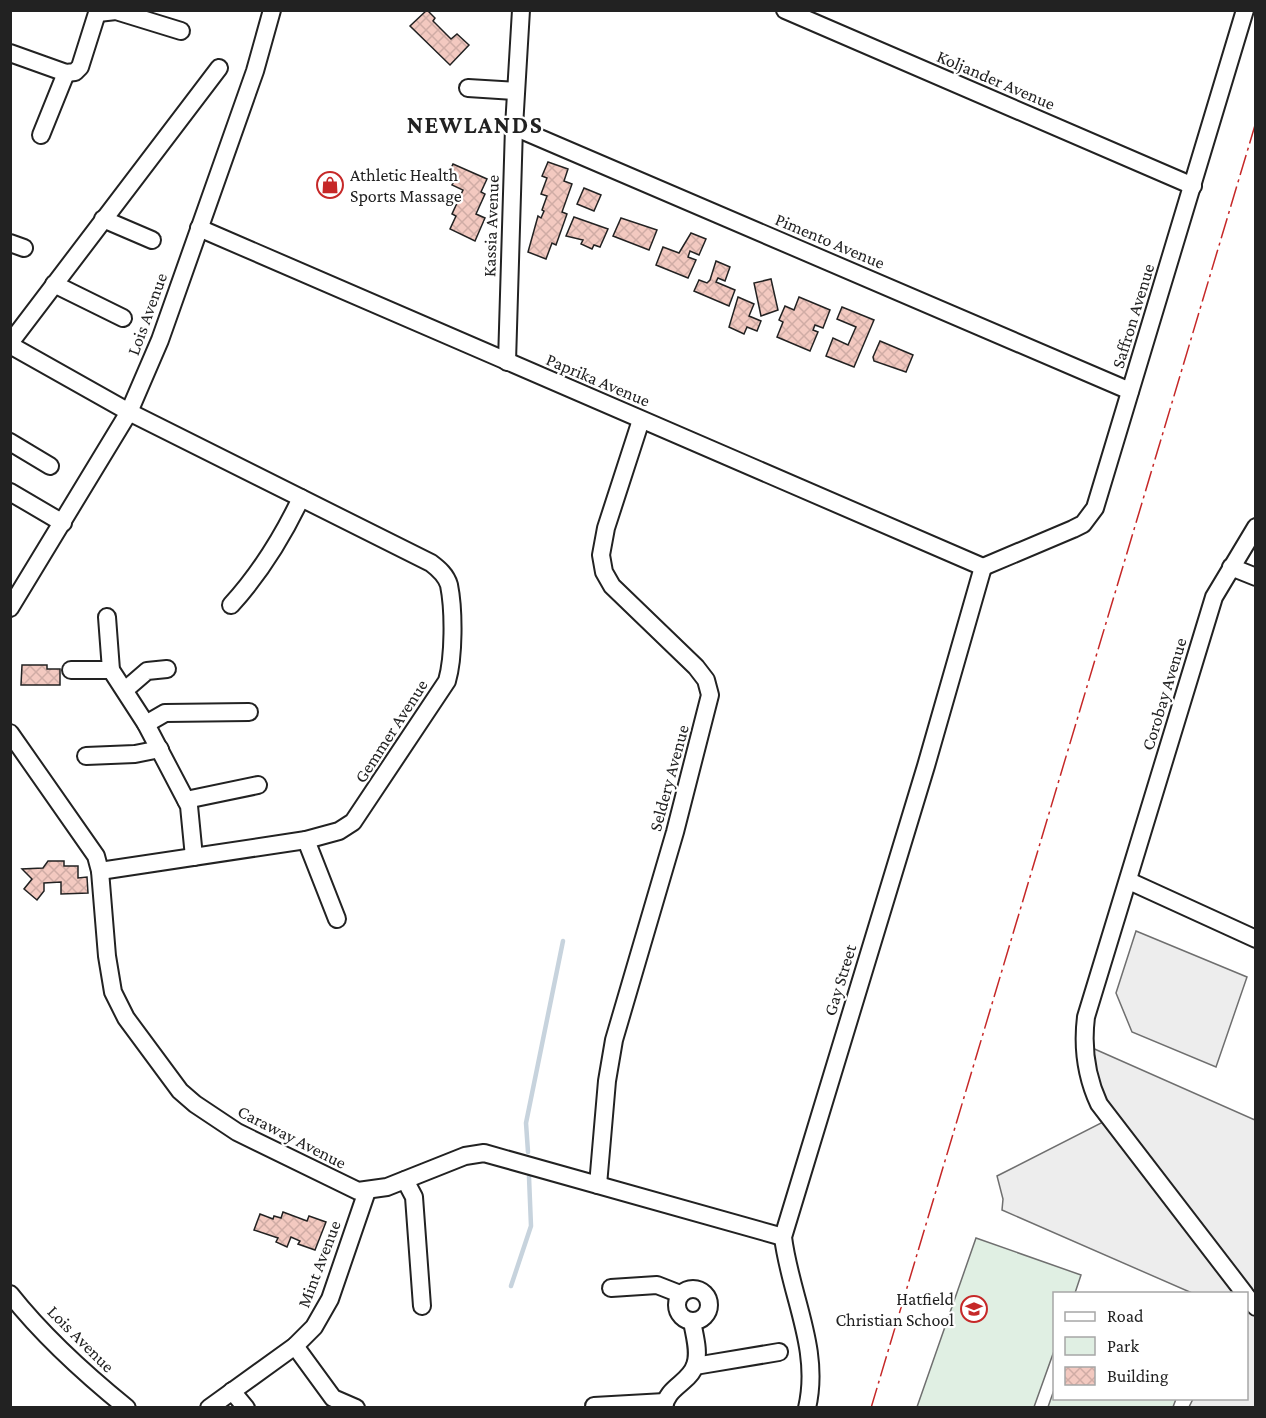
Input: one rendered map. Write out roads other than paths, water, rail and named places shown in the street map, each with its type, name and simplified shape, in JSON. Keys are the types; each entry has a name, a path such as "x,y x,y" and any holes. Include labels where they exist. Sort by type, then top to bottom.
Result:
{"street":[{"name":"Lois Avenue","path":"10,608 129,412 160,340 255,71 272,10"},
{"name":"Kassia Avenue","path":"507,362 514,127 521,10"},
{"name":"Koljander Avenue","path":"785,10 1193,186"},
{"name":"Saffron Avenue","path":"983,567 1074,529 1087,519 1095,508 1245,10"},
{"path":"10,53 66,73 75,72 80,67 98,12 116,11 181,32"},
{"path":"10,344 219,68"},
{"path":"41,135 66,73"},
{"path":"468,88 516,91"},
{"name":"Pimento Avenue","path":"514,127 1130,391"},
{"path":"103,219 152,240"},
{"name":"Paprika Avenue","path":"199,228 983,567"},
{"path":"54,284 123,318"},
{"name":"Gemmer Avenue","path":"10,344 129,412 431,563 443,572 448,584 451,656 447,681 438,698 353,822 339,831 306,840 100,871"},
{"name":"Seldery Avenue","path":"598,1185 607,1081 614,1040 675,832 710,695 706,680 696,667 612,586 604,572 601,555 606,528 640,420"},
{"path":"10,442 50,466"},
{"path":"10,492 63,524"},
{"path":"231,605 256,577 281,540 301,498"},
{"name":"Corobay Avenue","path":"1244,1292 1099,1104 1087,1075 1084,1048 1086,1017 1211,608 1231,567 1256,527"},
{"name":"Gay Street","path":"807,1407 812,1380 811,1357 787,1264 783,1237 926,766 983,567"},
{"path":"1231,567 1256,577"},
{"path":"107,617 111,670 146,724 186,800 189,808 194,857"},
{"path":"125,690 147,671 167,669"},
{"path":"71,670 111,670"},
{"path":"146,724 165,713 249,712"},
{"name":"Caraway Avenue","path":"10,733 92,849 100,871 106,956 113,992 126,1018 180,1091 237,1132 350,1189 367,1191"},
{"path":"86,756 135,754 160,749"},
{"path":"186,800 258,785"},
{"path":"306,840 337,919"},
{"path":"1129,881 1256,939"},
{"path":"367,1191 405,1180 476,1152 494,1154 783,1237"},
{"path":"405,1180 414,1197 422,1306"},
{"name":"Mint Avenue","path":"209,1407 295,1346 314,1327 330,1299 367,1191"},
{"path":"611,1288 657,1285 680,1294 694,1288 707,1297 707,1313 699,1320 692,1321 683,1318 677,1310 680,1294"},
{"name":"Lois Avenue","path":"10,1294 57,1346 93,1381 127,1407"},
{"path":"594,1406 665,1405 695,1366 692,1321"},
{"path":"295,1346 333,1398 356,1407"},
{"path":"695,1366 778,1352"},
{"path":"232,1391 246,1407"}],"waterway":[{"path":"528,1152 526,1123 563,941"},
{"path":"511,1286 531,1226 529,1177"}],"place":[{"name":"Athletic Health Sports Massage","path":"330,185"},
{"name":"Hatfield Christian School","path":"974,1309"}],"district":[{"name":"NEWLANDS","path":"475,124"}]}
